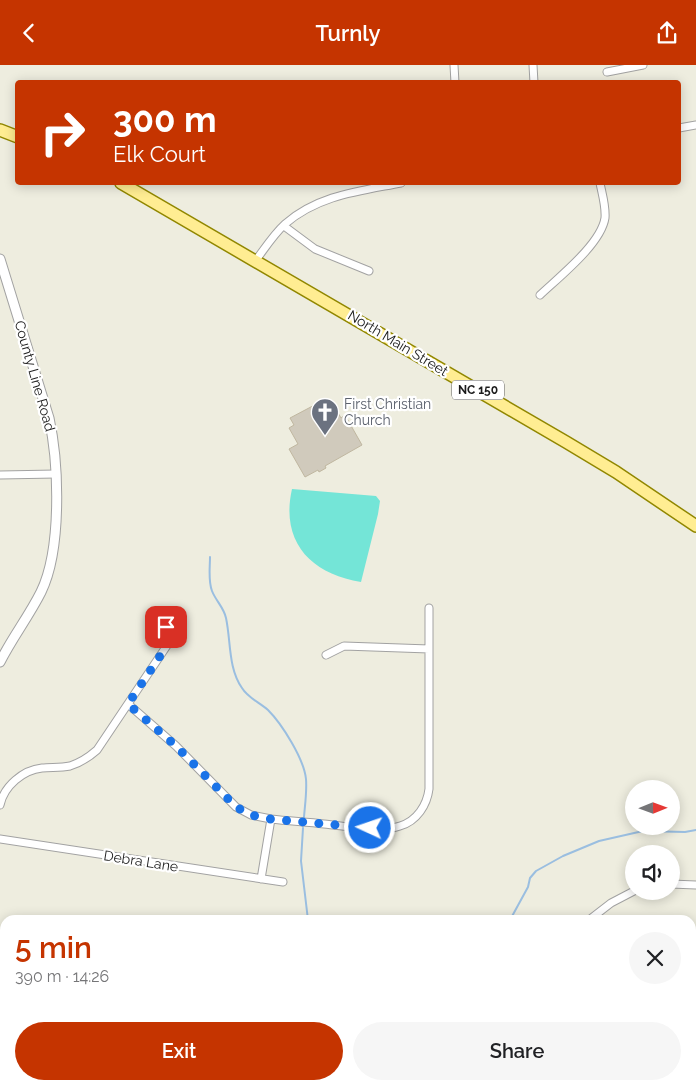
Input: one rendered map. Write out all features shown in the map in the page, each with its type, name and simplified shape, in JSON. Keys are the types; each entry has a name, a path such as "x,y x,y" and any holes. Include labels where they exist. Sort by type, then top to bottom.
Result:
{"main road":[{"path":"0,130 15,136"},
{"name":"North Main Street","path":"124,185 566,442 616,472 696,526"}],"street":[{"path":"454,65 455,80"},
{"path":"533,65 534,80"},
{"path":"607,72 643,65"},
{"path":"681,128 696,125"},
{"path":"256,261 284,225 308,207 349,193 391,185"},
{"path":"540,295 584,253 602,227 605,209 600,185"},
{"path":"284,225 315,249 369,271"},
{"name":"County Line Road","path":"0,259 49,418 54,439 56,473 53,547 48,571 42,591 0,662"},
{"path":"0,475 56,473"},
{"path":"128,704 176,746 236,807 251,815 270,819 356,828 400,826 414,818 424,808 430,789 429,608"},
{"path":"0,805 5,792 22,775 33,769 72,765 90,757 97,750 168,644 166,627"},
{"path":"326,655 344,646 429,649"},
{"path":"262,879 270,819"},
{"name":"Debra Lane","path":"0,839 283,882"},
{"path":"680,884 696,885"},
{"path":"595,915 610,903 625,896"}],"shaded area":[{"path":"292,489 376,496 380,501 361,582 327,572 303,552 295,540 291,525 289,508"}],"building":[{"name":"First Christian Church","path":"324,400 327,405 332,402 341,418 345,415 362,445 325,466 326,468 319,472 318,470 305,477 289,449 298,444 289,428 294,425 290,418"}],"waterway":[{"path":"210,557 211,587 226,618 234,672 244,691 274,716 297,752 306,779 304,817"},
{"path":"303,828 301,861 307,915"},
{"path":"513,915 528,887 530,878 536,871 563,856 599,841 643,831 685,832 696,830"}],"place":[{"name":"First Christian Church","path":"325,436"}],"route":[{"path":"166,627 168,644 128,704 176,746 236,807 251,815 270,819 370,828"}]}
